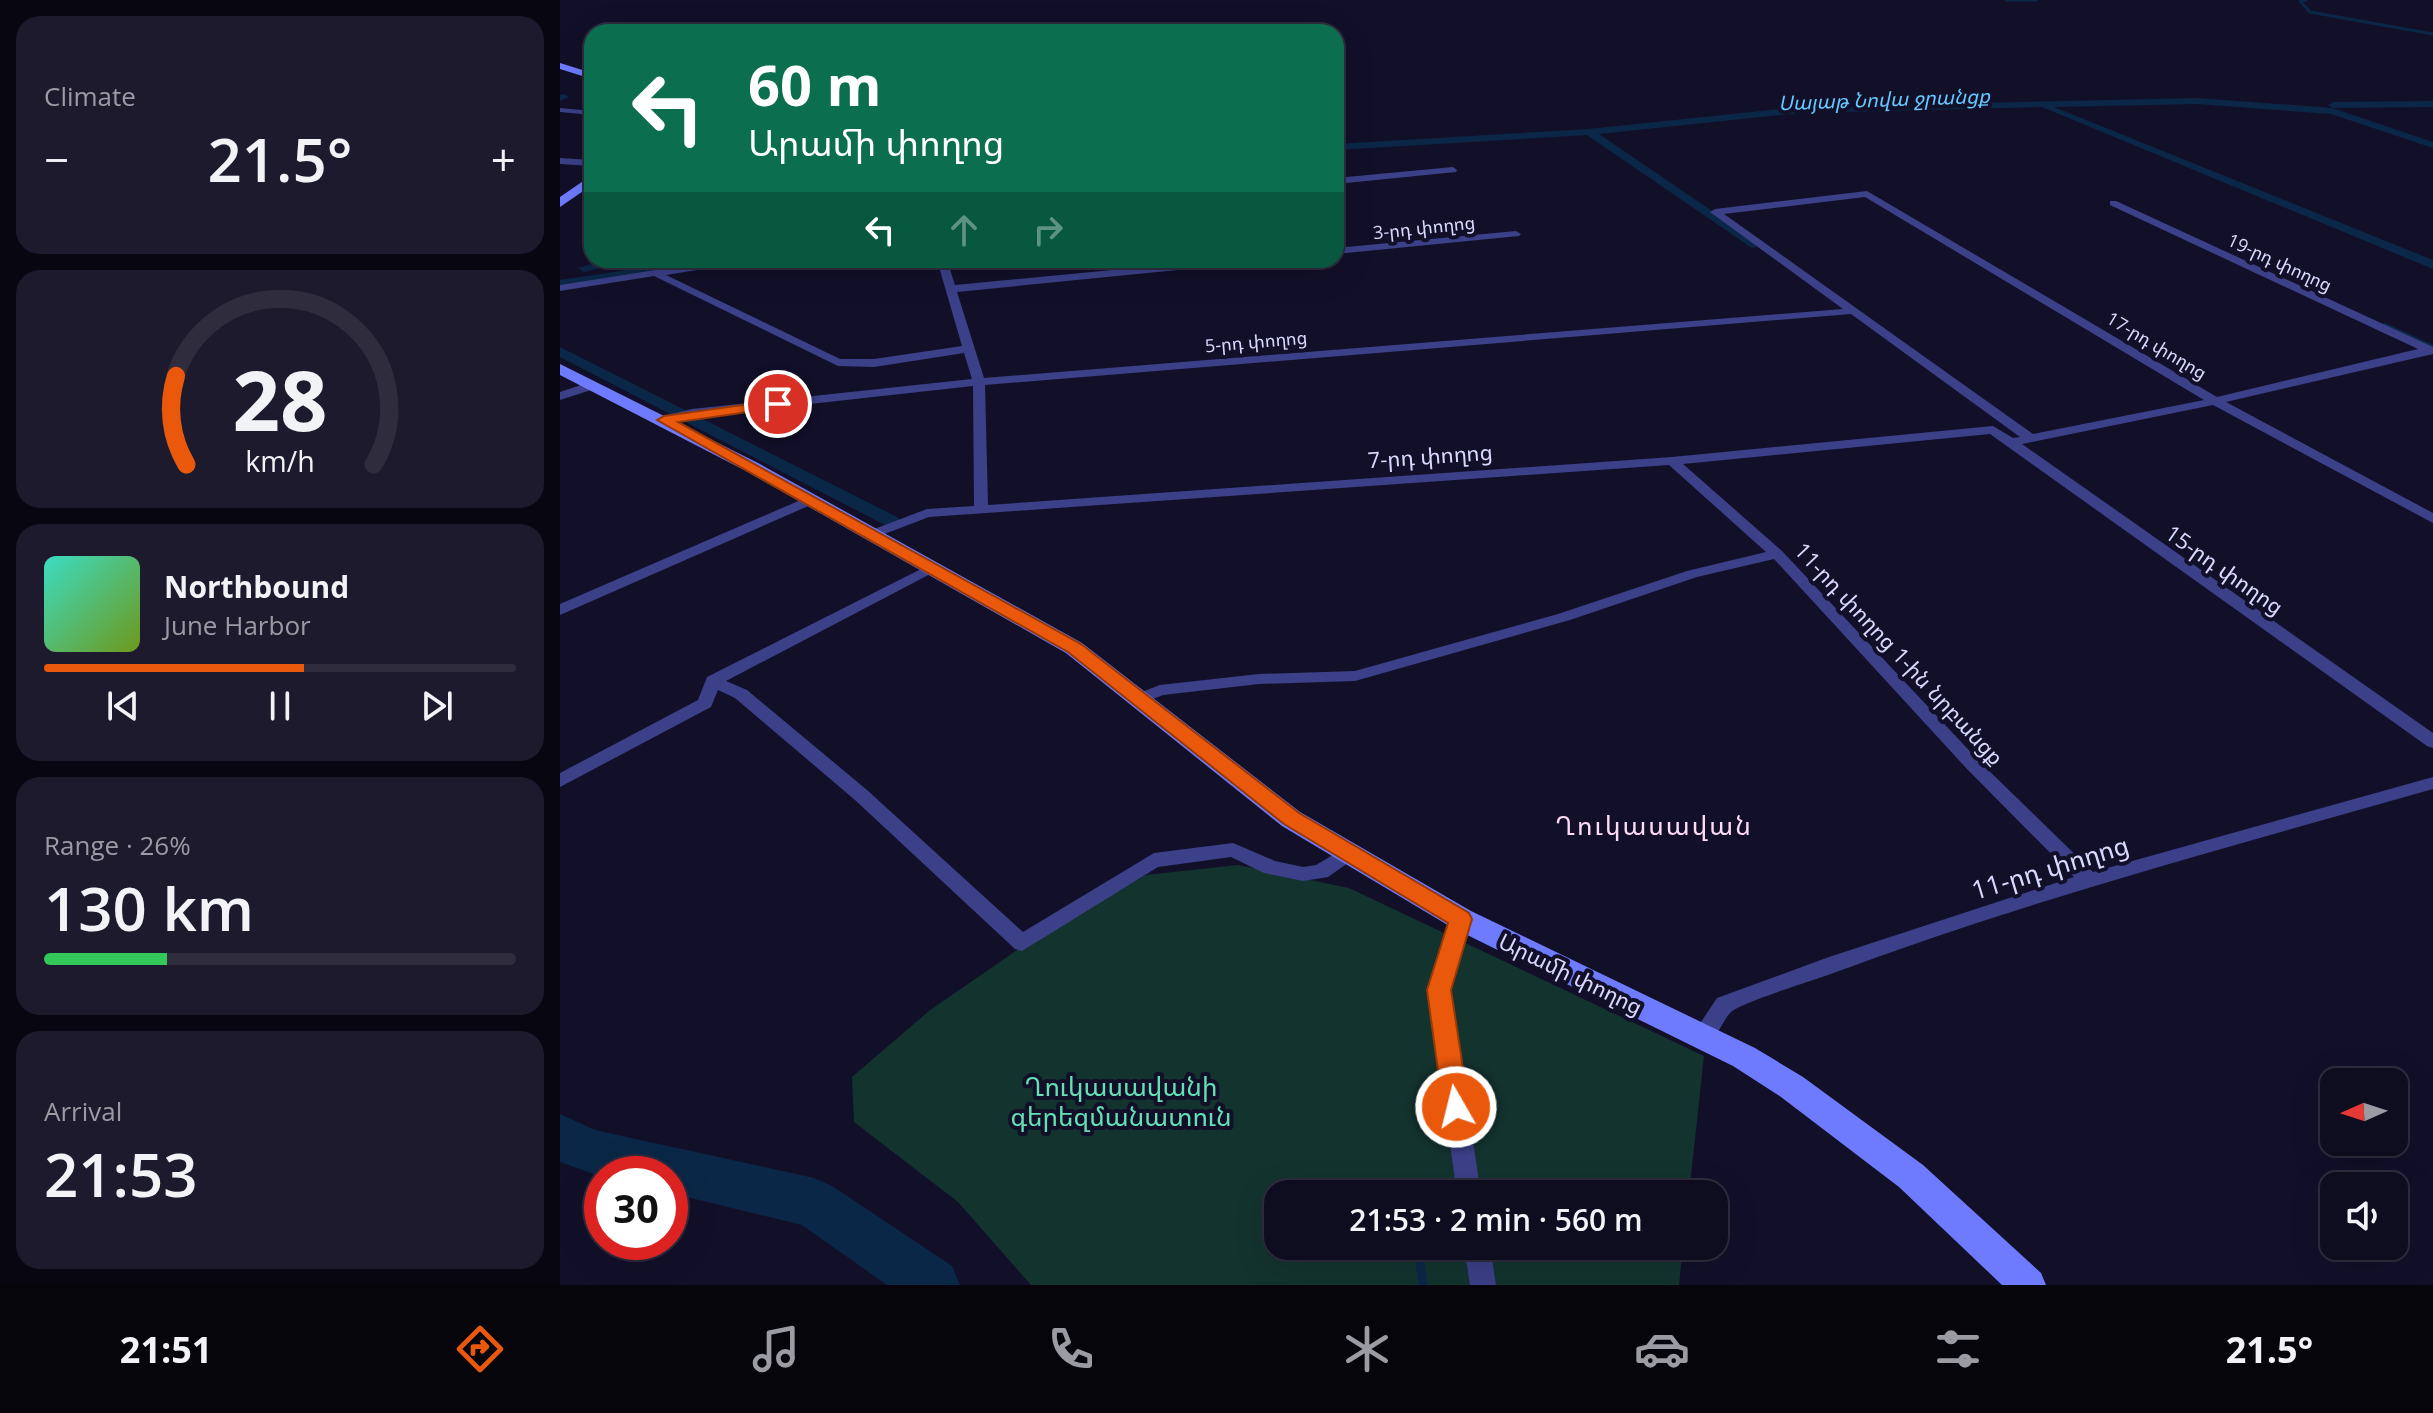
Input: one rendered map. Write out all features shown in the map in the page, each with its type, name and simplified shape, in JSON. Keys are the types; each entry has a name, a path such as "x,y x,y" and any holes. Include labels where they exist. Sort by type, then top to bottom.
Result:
{"main road":[{"path":"560,66 584,74"},
{"path":"560,203 584,185"},
{"name":"Արամի փողոց","path":"560,369 664,420 874,534 1074,648 1291,819 1461,919 1744,1057 1792,1087 1911,1176 2028,1285"}],"street":[{"path":"560,110 584,112"},
{"path":"560,161 584,162"},
{"path":"1344,180 1453,170"},
{"name":"17-րդ փողոց","path":"1853,311 1715,212 1867,194 2215,401 2433,519"},
{"name":"19-րդ փողոց","path":"2113,203 2431,351"},
{"name":"3-րդ փողոց","path":"1344,250 1516,234"},
{"path":"560,288 688,268"},
{"path":"944,268 979,382 981,508"},
{"path":"951,289 1166,268"},
{"path":"655,273 838,362 863,364 968,349"},
{"path":"1853,311 2029,437"},
{"name":"5-րդ փողոց","path":"664,420 692,413 979,382 1853,311"},
{"path":"2009,443 2215,401 2431,351"},
{"path":"560,396 590,386"},
{"name":"7-րդ փողոց","path":"874,534 927,513 1672,461 1993,430"},
{"name":"15-րդ փողոց","path":"1993,430 2433,742"},
{"name":"11-րդ փողոց 1-ին նրբանցք","path":"1672,461 1777,554 1973,765 2089,880"},
{"path":"560,610 810,500"},
{"path":"1140,699 1160,690 1259,679 1355,676 1564,617 1692,574 1777,554"},
{"path":"560,781 705,703 713,681 931,568"},
{"path":"713,681 741,694 861,795 1022,943 1154,860 1233,850 1271,868 1303,874 1321,872 1348,853"},
{"name":"11-րդ փողոց","path":"1702,1037 1725,1004 1836,963 2089,880 2433,783"},
{"path":"1461,919 1439,990 1467,1180"},
{"path":"1479,1260 1483,1285"}],"green space":[{"name":"Ղուկասավանի գերեզմանատուն","path":"1238,865 1349,888 1704,1056 1691,1180 1264,1180 1264,1260 1682,1260 1679,1285 1031,1285 958,1202 854,1122 852,1077 929,1011 1024,945 1146,875"}],"waterway":[{"path":"2006,0 2036,0"},
{"path":"2306,0 2300,1 2310,12 2433,34"},
{"path":"560,98 564,97"},
{"path":"1589,132 1800,110 2197,101 2332,111 2433,145"},
{"name":"Սայաթ Նովա ջրանցք","path":"2333,105 2433,104"},
{"path":"2047,108 2433,265"},
{"name":"Սայաթ Նովա ջրանցք","path":"1344,147 1589,132"},
{"path":"1589,132 1752,244"},
{"name":"Սայաթ Նովա ջրանցք","path":"560,284 667,268"},
{"path":"2385,325 2433,347"},
{"path":"560,351 682,413"},
{"path":"690,418 891,521"},
{"path":"560,1137 588,1151 814,1203 933,1285"},
{"path":"1420,1260 1423,1285"}],"district":[{"name":"Ղուկասավան","path":"1654,825"}],"route":[{"path":"778,404 692,413 664,420 874,534 1074,648 1291,819 1461,919 1439,990 1456,1107"}]}
